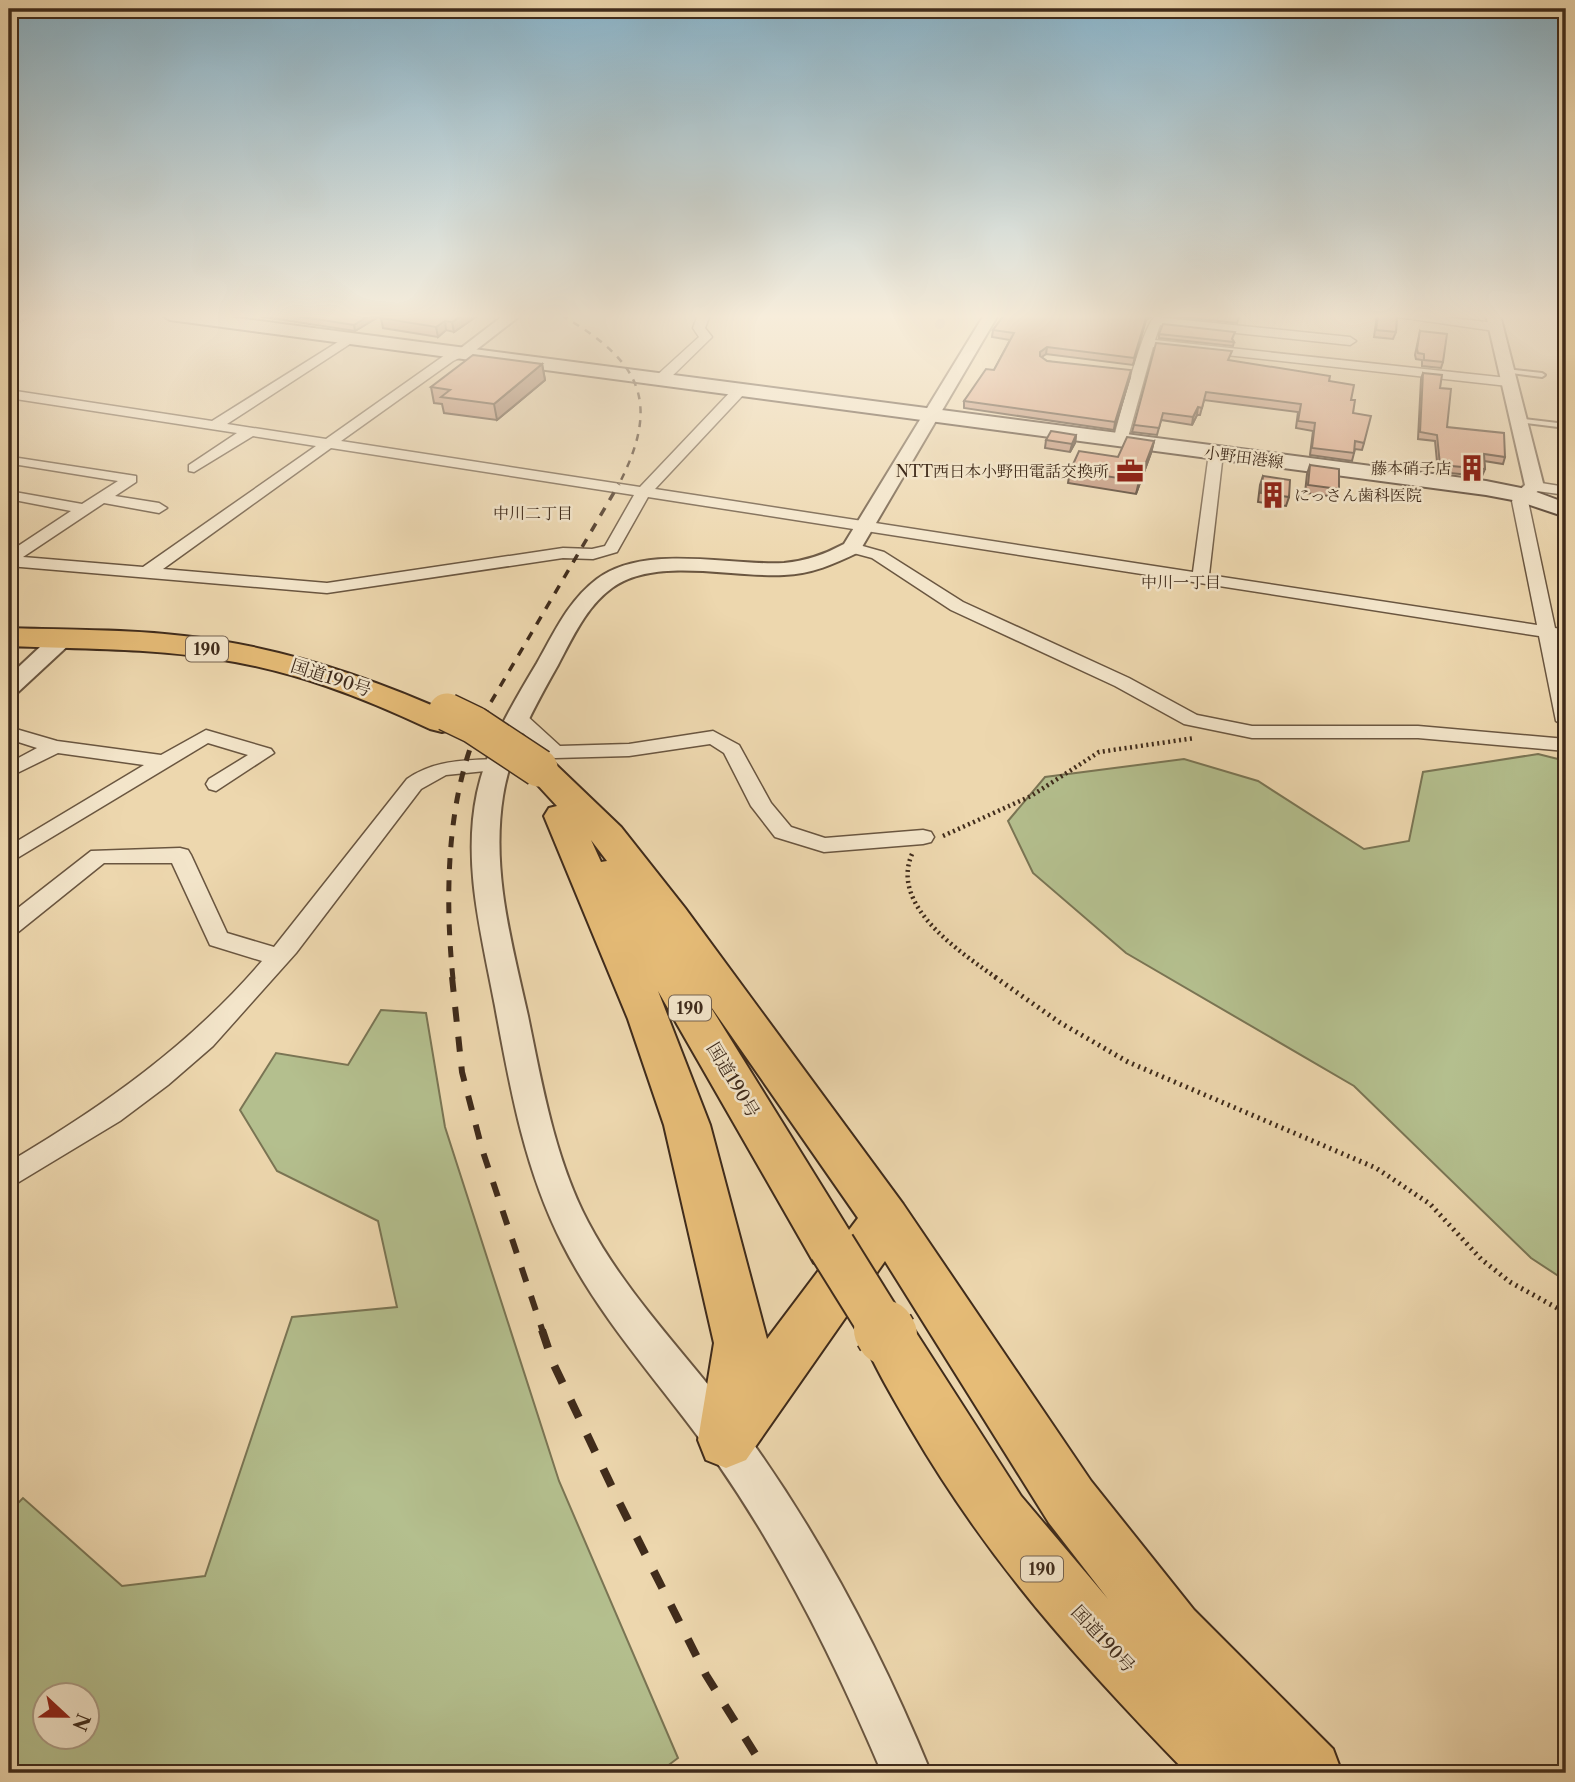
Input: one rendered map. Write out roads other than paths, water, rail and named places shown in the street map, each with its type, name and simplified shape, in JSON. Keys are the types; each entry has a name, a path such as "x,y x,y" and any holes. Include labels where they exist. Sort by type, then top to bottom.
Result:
{"highway":[{"name":"国道190号","path":"9,629 64,637 186,646 290,664 346,680 444,717 522,772 604,866 832,1247 1000,1517 1061,1594 1234,1773"},
{"name":"国道190号","path":"9,637 64,637"},
{"path":"522,772 608,836 671,918 886,1219 1070,1502 1172,1632 1309,1773"},
{"path":"562,816 649,1019 687,1125 722,1258 741,1343 726,1440"},
{"path":"726,1440 886,1219"}],"main road":[{"name":"小野田港線","path":"794,398 1529,491 1566,510"}],"street":[{"path":"36,398 1566,635"},
{"path":"214,426 257,398"},
{"path":"149,572 395,398"},
{"path":"9,560 327,588 563,553 593,554 611,550 643,493 732,398"},
{"path":"522,772 519,719 580,606 592,590 605,579 625,572 665,565 800,567 829,561 852,548 942,398"},
{"path":"1120,440 1127,398"},
{"path":"1513,398 1529,491"},
{"path":"194,468 250,432"},
{"path":"1200,579 1216,453"},
{"path":"9,464 17,460 131,479 9,560"},
{"path":"1566,491 1529,491 1520,501 1566,721"},
{"path":"9,495 84,509"},
{"path":"100,498 159,508"},
{"path":"852,548 878,555 957,606 1122,681 1182,716 1216,726 1292,734 1418,732 1566,745"},
{"path":"9,688 64,637"},
{"path":"519,719 555,752 629,750 713,737 732,749 762,806 782,832 824,845 862,844 868,839 923,837"},
{"path":"9,733 55,747 161,761"},
{"path":"9,856 206,736 264,753 216,785"},
{"path":"9,771 55,747"},
{"path":"9,1176 88,1129 170,1070 238,1004 414,784 439,768 522,772"},
{"path":"522,772 490,794 486,833 491,916 532,1107 551,1181 575,1234 612,1292 726,1440 797,1547 854,1657 907,1773"},
{"path":"9,927 99,856 180,855 218,939 278,957"}],"lane":[{"path":"1518,420 1566,426"}],"railway":[{"path":"618,485 639,430 638,398"},
{"path":"491,702 618,485"},
{"path":"453,979 449,873 457,799 465,764 491,702"},
{"path":"452,977 462,1072 482,1149 543,1332"},
{"path":"542,1330 553,1363 620,1504 706,1675 767,1773"}],"place":[{"name":"藤本硝子店","path":"1472,468"},
{"name":"NTT西日本小野田電話交換所","path":"1130,471"},
{"name":"にっさん歯科医院","path":"1273,495"}],"district":[{"name":"中川二丁目","path":"533,513"},
{"name":"中川一丁目","path":"1181,582"}]}
